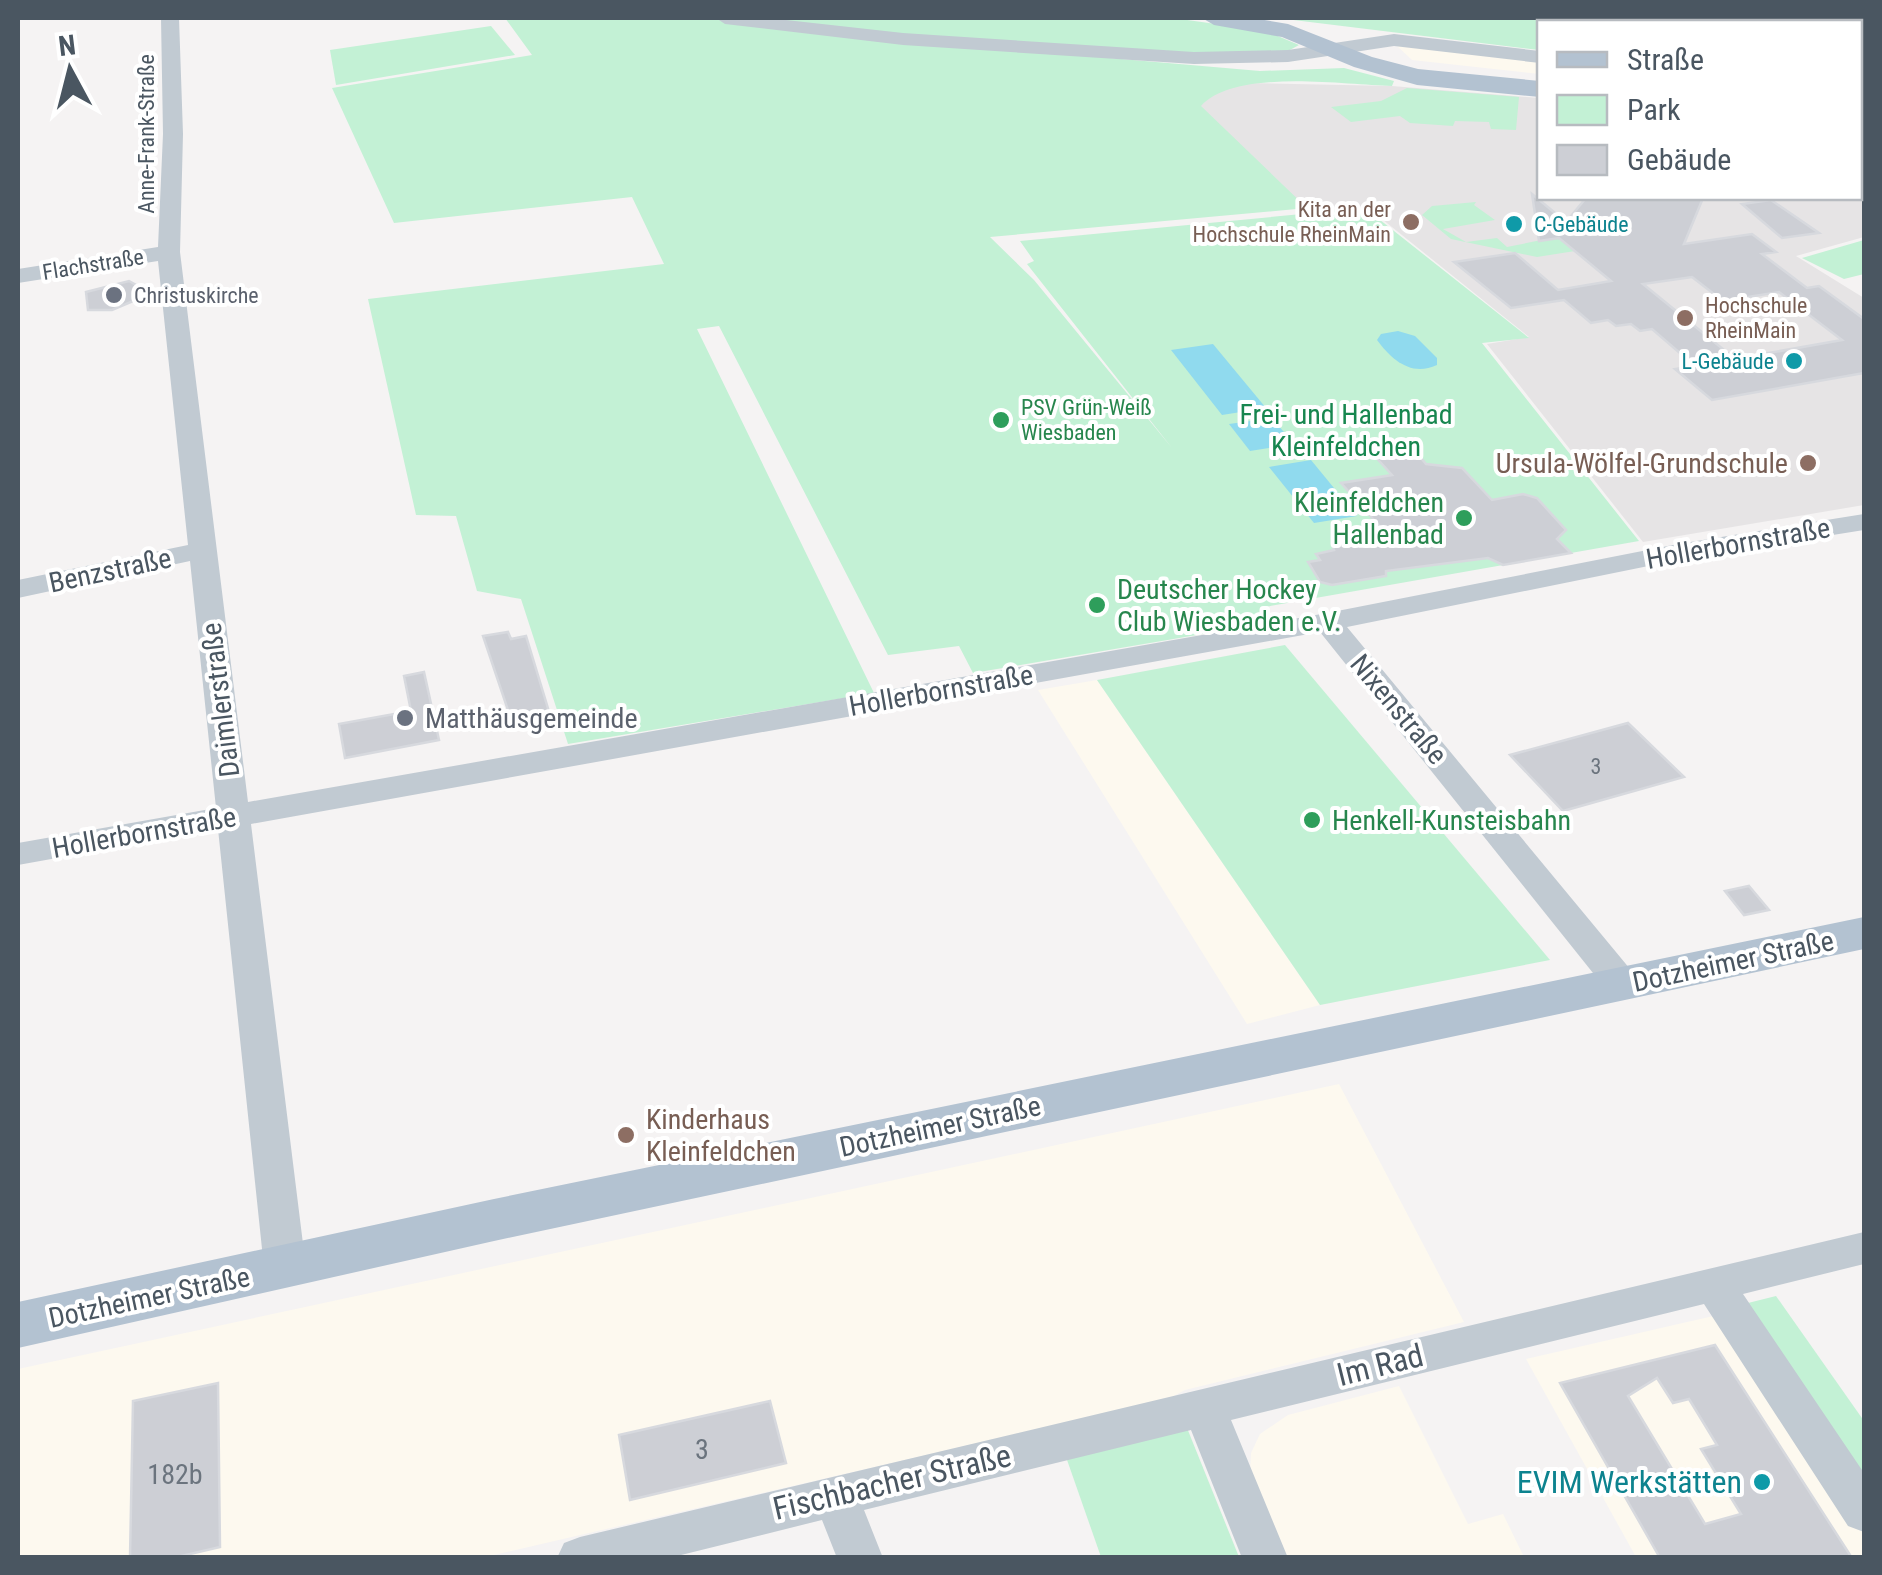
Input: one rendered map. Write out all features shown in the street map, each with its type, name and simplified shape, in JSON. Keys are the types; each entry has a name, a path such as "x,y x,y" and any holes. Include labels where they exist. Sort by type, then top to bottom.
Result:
{"main road":[{"path":"1214,18 1288,31 1380,68 1456,83 1537,89"},
{"path":"1380,68 1537,80"},
{"name":"Dotzheimer Straße","path":"18,1325 514,1216 1864,933"}],"street":[{"name":"Anne-Frank-Straße","path":"170,18 170,252"},
{"path":"724,18 885,37 1276,64 1401,40 1537,58"},
{"name":"Flachstraße","path":"18,276 170,252"},
{"name":"Daimlerstraße","path":"170,252 285,1268"},
{"name":"Hollerbornstraße","path":"18,854 1326,622 1658,556 1864,522"},
{"name":"Benzstraße","path":"18,589 203,550"},
{"name":"Nixenstraße","path":"1326,622 1622,984"},
{"name":"Im Rad","path":"1204,1408 1864,1248"},
{"path":"1714,1284 1864,1511"},
{"path":"1204,1408 1265,1558"},
{"name":"Fischbacher Straße","path":"580,1558 1204,1408"},
{"path":"835,1495 860,1558"}],"shaded area":[{"path":"1395,44 1537,60 1537,74 1412,60"},
{"name":"Hochschule RheinMain","path":"1251,83 1392,86 1537,98 1537,200 1862,200 1864,122 1864,237 1796,256 1864,298 1864,505 1643,542 1487,344 1529,337 1367,207 1311,213 1200,106 1214,92"},
{"path":"1097,680 1320,1005 1247,1024 1038,690"},
{"path":"1339,1084 1464,1322 1185,1390 1168,1399 481,1558 18,1557 18,1369"},
{"path":"1722,1314 1864,1529 1864,1557 1636,1557 1526,1359"},
{"path":"1399,1386 1468,1524 1503,1514 1524,1557 1283,1557 1250,1474 1251,1453 1260,1434 1288,1415"}],"green space":[{"path":"505,18 1173,18 1266,31 1299,45 1288,51 1098,57 1260,71 1344,68 1394,81 1392,86 1264,83 1217,94 1201,106 1307,208 990,237 1034,280 1172,448 1027,264 1034,261 1020,241 1365,208 1529,338 1482,343 1639,541 1265,607 1274,622 973,673 959,646 888,655 719,326 697,329 874,693 568,744 521,599 477,591 456,516 416,515 368,299 664,264 632,197 394,223 332,88 532,55"},
{"path":"1277,18 1864,18 1864,93 1862,20 1537,20 1537,50"},
{"path":"491,26 515,55 336,85 330,50"},
{"path":"1407,88 1519,97 1516,130 1491,129 1489,122 1455,121 1453,126 1410,123 1400,116 1351,122 1331,107 1381,101"},
{"path":"1476,202 1474,205 1495,220 1443,229 1466,242 1497,238 1507,247 1591,230 1580,222 1595,230 1575,251 1537,257 1451,239 1422,215 1432,206"},
{"path":"1864,240 1864,274 1844,279 1802,258"},
{"name":"Henkell-Kunsteisbahn","path":"1285,645 1550,960 1320,1005 1097,680"},
{"path":"1776,1296 1864,1421 1864,1475 1748,1303"},
{"path":"1187,1428 1239,1557 1101,1557 1066,1457"}],"water":[{"path":"1398,331 1415,336 1437,358 1437,365 1411,368 1389,354 1377,340 1381,334"},
{"path":"1213,344 1266,408 1222,415 1171,350"},
{"path":"1272,418 1294,444 1250,451 1229,424"},
{"path":"1311,460 1357,516 1314,523 1269,467"}],"building":[{"path":"1532,194 1566,222 1584,200 1702,200 1684,244 1752,234 1776,252 1762,254 1807,288 1819,286 1864,319 1864,373 1712,400 1675,369 1695,366 1652,329 1640,331 1631,324 1616,326 1608,320 1591,323 1564,300 1511,308 1454,262 1515,253 1558,290 1611,281 1559,238 1539,241","holes":["1692,277 1723,301 1779,292 1842,340 1735,359 1643,284"]},
{"path":"1771,200 1819,233 1782,238 1742,204"},
{"name":"Christuskirche","path":"129,281 143,297 112,310 88,310 86,292"},
{"name":"Frei- und Hallenbad Kleinfeldchen","path":"1403,449 1417,453 1426,464 1462,468 1492,500 1523,494 1537,498 1566,530 1557,539 1571,553 1503,565 1488,558 1386,571 1386,576 1332,585 1320,582 1308,562 1320,560 1316,554 1334,550 1333,547 1390,538 1341,483 1392,475 1372,453"},
{"path":"508,632 511,639 526,636 550,715 512,722 483,636"},
{"name":"Matthäusgemeinde","path":"424,672 439,740 345,758 339,724 411,711 404,676"},
{"path":"1628,723 1684,777 1563,811 1510,755"},
{"path":"1749,886 1769,910 1744,915 1725,891"},
{"name":"EVIM Werkstätten","path":"1715,1345 1852,1558 1660,1558 1560,1383","holes":["1657,1378 1673,1403 1689,1399 1717,1445 1701,1449 1741,1514 1705,1524 1628,1396"]},
{"path":"218,1383 220,1547 173,1558 130,1558 133,1401"},
{"path":"770,1401 786,1463 630,1500 619,1435"}],"waterway":[{"path":"1764,18 1784,20"}],"place":[{"name":"Kita an der Hochschule RheinMain","path":"1411,222"},
{"name":"C-Gebäude","path":"1514,224"},
{"name":"Christuskirche","path":"114,295"},
{"name":"Hochschule RheinMain","path":"1685,318"},
{"name":"L-Gebäude","path":"1794,361"},
{"name":"PSV Grün-Weiß Wiesbaden","path":"1001,420"},
{"name":"Ursula-Wölfel-Grundschule","path":"1808,463"},
{"name":"Kleinfeldchen Hallenbad","path":"1464,518"},
{"name":"Deutscher Hockey Club Wiesbaden e.V.","path":"1097,605"},
{"name":"Matthäusgemeinde","path":"405,718"},
{"name":"Henkell-Kunsteisbahn","path":"1312,820"},
{"name":"Kinderhaus Kleinfeldchen","path":"626,1135"},
{"name":"EVIM Werkstätten","path":"1762,1482"}]}
